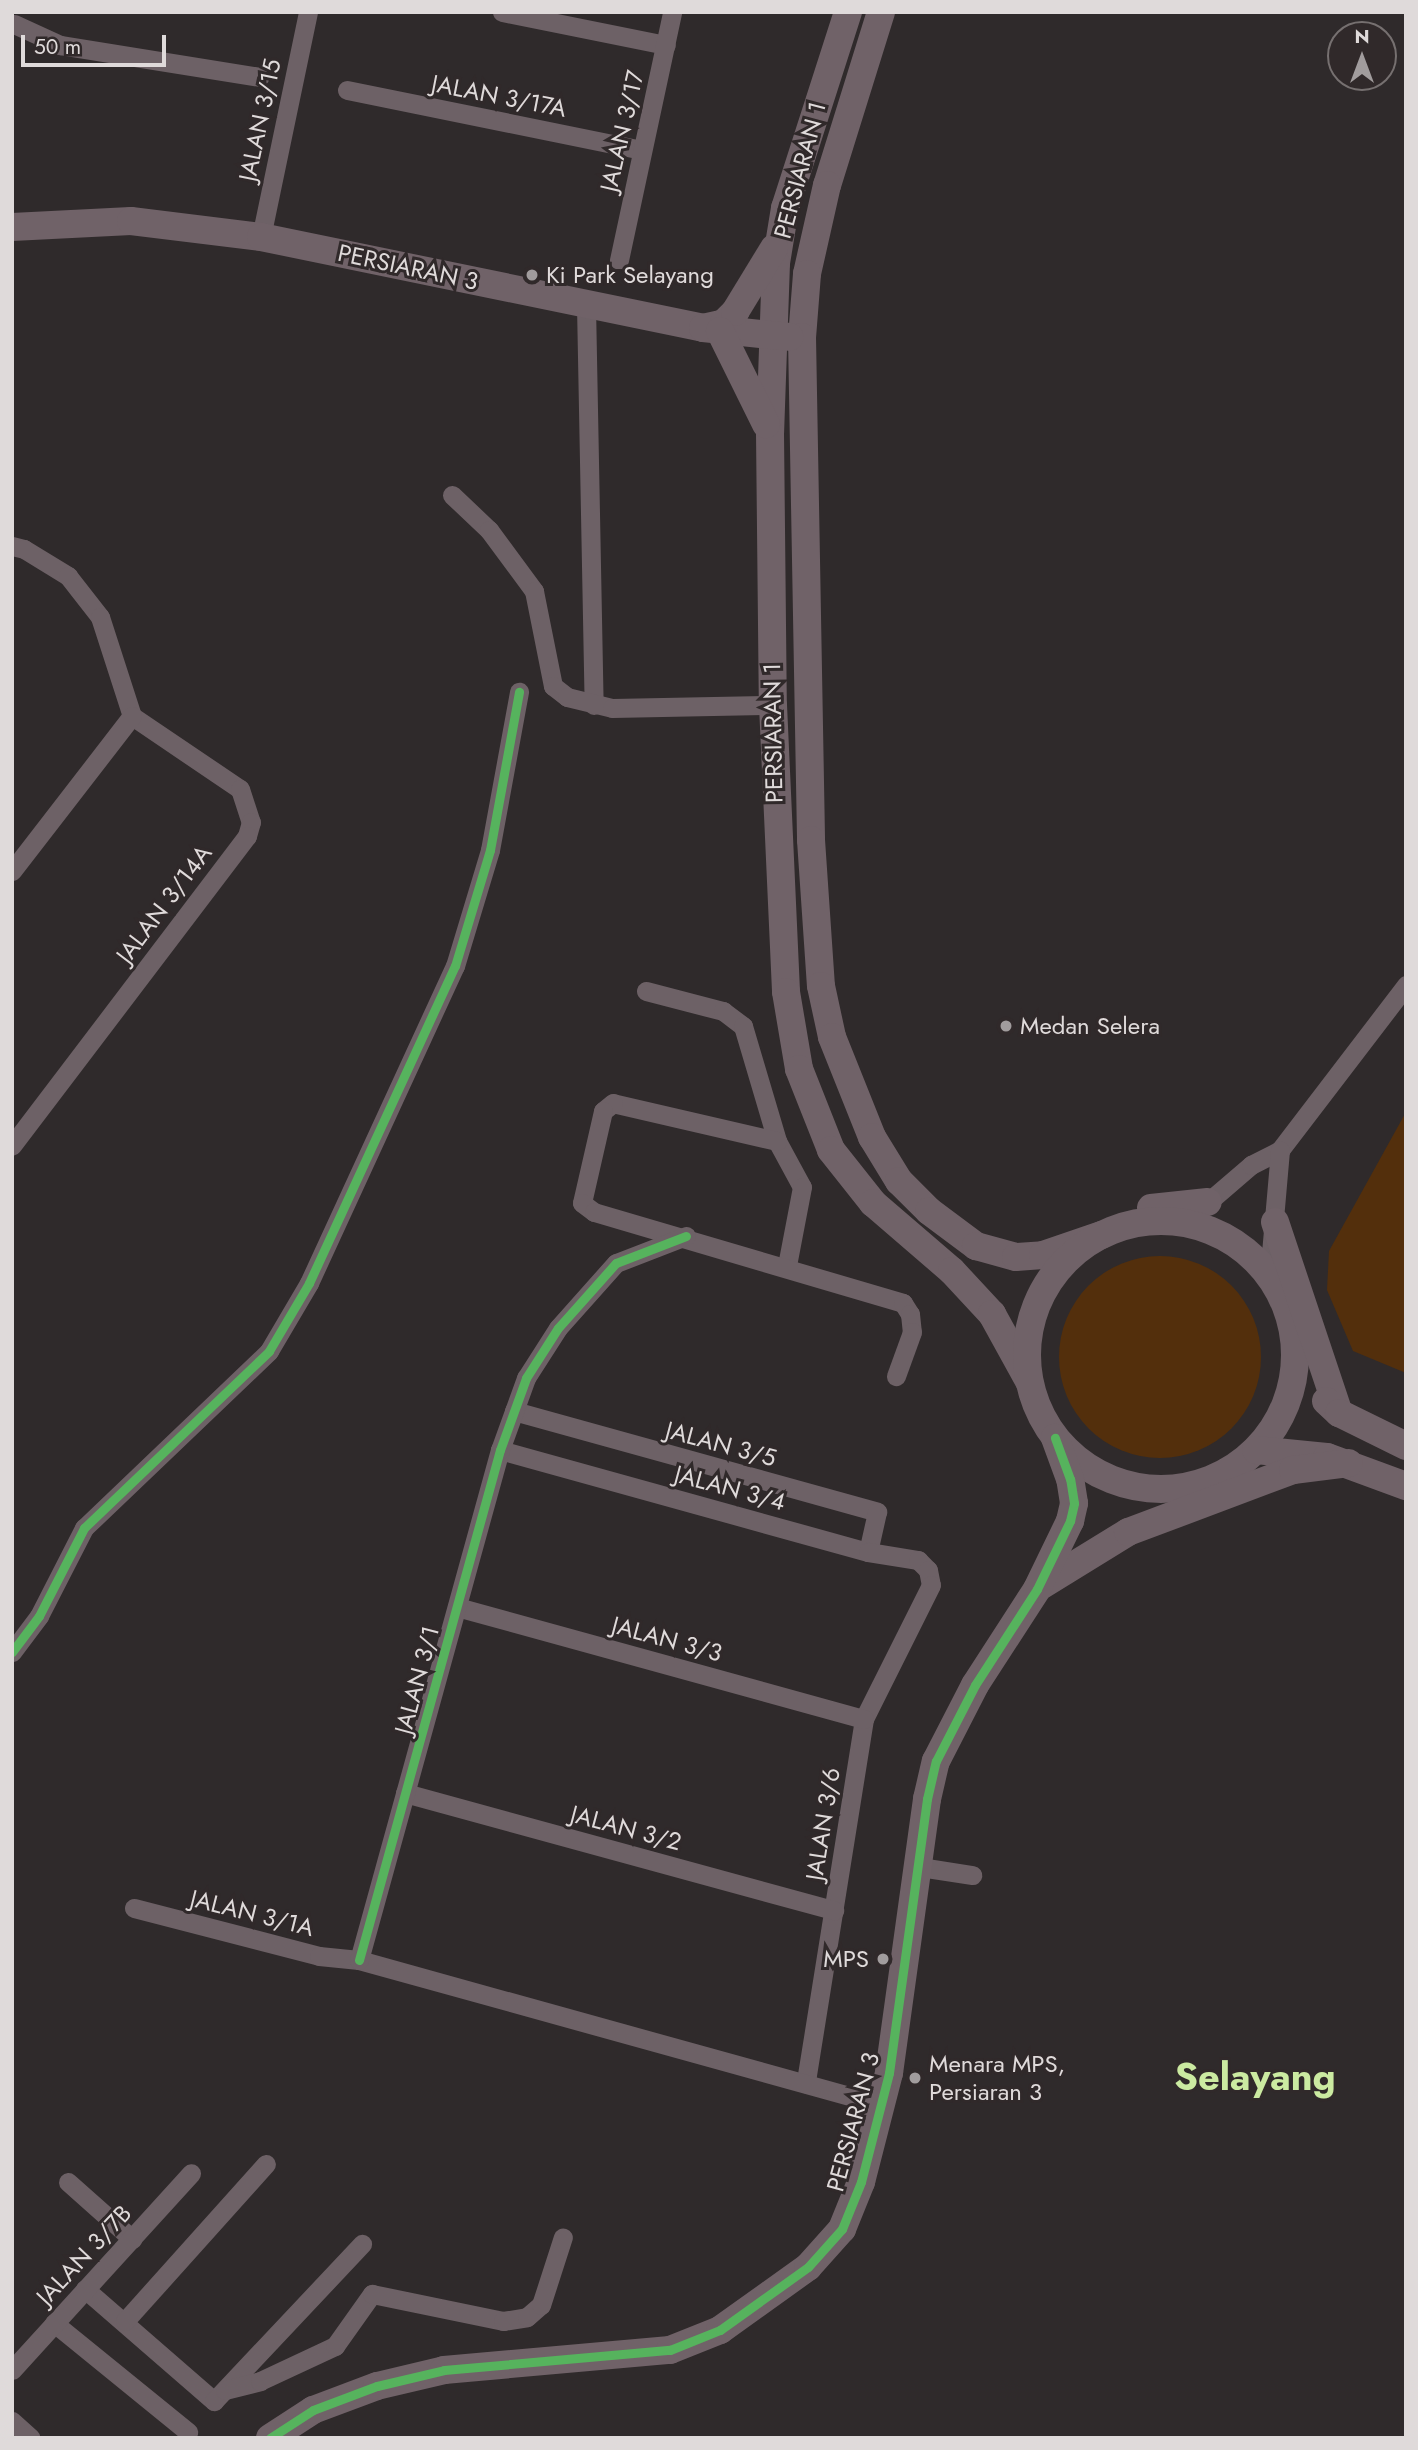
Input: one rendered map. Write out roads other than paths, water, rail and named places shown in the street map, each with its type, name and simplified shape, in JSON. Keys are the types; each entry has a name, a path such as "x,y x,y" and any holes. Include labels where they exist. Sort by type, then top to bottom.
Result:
{"main road":[{"name":"PERSIARAN 1","path":"848,12 807,132 780,239 772,337 772,705 782,950 799,1069 812,1111 831,1150 873,1203 969,1288 1010,1340 1029,1381"},
{"name":"PERSIARAN 1","path":"881,12 827,185 807,274 802,337 811,840 821,986 832,1037 872,1137 899,1181 976,1246 1016,1257 1043,1255 1147,1222 1170,1222 1208,1230 1242,1248 1269,1276"},
{"name":"PERSIARAN 3","path":"12,227 131,221 261,237 711,329 772,337 802,337"},
{"path":"770,433 711,329 724,323 735,312 780,239"},
{"path":"976,1246 996,1237 1065,1231 1140,1209 1208,1202"},
{"path":"1275,1222 1339,1413"},
{"path":"1101,1235 1072,1255 1043,1291 1033,1312 1026,1346 1029,1381 1039,1411 1055,1438 1080,1462 1110,1479 1142,1488 1177,1488 1233,1468 1256,1450 1286,1404 1295,1364 1294,1333 1269,1276"},
{"path":"969,1288 1057,1493 1058,1551"},
{"path":"1295,1364 1339,1413 1406,1446"},
{"name":"PERSIARAN 3","path":"270,2438 313,2410 377,2386 444,2370 670,2350 720,2330 808,2267 842,2229 861,2182 882,2105 920,1867 927,1798 947,1734 1058,1551 1074,1503 1055,1438"},
{"path":"1256,1450 1305,1452 1349,1463 1406,1486"},
{"path":"1037,1589 1128,1532 1293,1470 1349,1463"},
{"name":"PERSIARAN 3","path":"1058,1551 1177,1488"}],"street":[{"name":"JALAN 3/15","path":"261,237 308,12"},
{"path":"502,12 666,45"},
{"name":"JALAN 3/17","path":"619,260 672,12"},
{"path":"18,21 60,45 259,78"},
{"name":"JALAN 3/17A","path":"347,90 642,150"},
{"path":"586,305 594,705"},
{"path":"452,495 489,530 534,591 553,686 567,697 594,705 772,705"},
{"path":"12,546 24,549 68,576 100,617 132,716 12,871"},
{"path":"12,1652 39,1616 84,1528 269,1351 309,1283 455,966 490,850 519,692"},
{"name":"JALAN 3/14A","path":"12,1146 247,835 251,822 240,789 132,716"},
{"path":"1170,1222 1208,1202 1251,1165 1280,1150 1406,985"},
{"path":"646,991 734,1015 743,1026 777,1141 802,1187 787,1266"},
{"path":"777,1141 623,1104 607,1107 582,1203 594,1212 787,1266 903,1303 910,1314 912,1332 896,1376"},
{"path":"1269,1276 1280,1150"},
{"name":"JALAN 3/1","path":"359,1960 500,1450 526,1378 558,1328 616,1263 686,1237"},
{"name":"JALAN 3/5","path":"513,1411 877,1512 868,1552"},
{"name":"JALAN 3/4","path":"500,1450 868,1552 918,1560 928,1570 931,1585"},
{"name":"JALAN 3/6","path":"806,2083 864,1719 931,1585"},
{"name":"JALAN 3/3","path":"457,1607 864,1719"},
{"name":"JALAN 3/2","path":"405,1793 834,1910"},
{"path":"920,1867 972,1875"},
{"name":"JALAN 3/1A","path":"134,1908 319,1956 359,1960"},
{"path":"359,1960 882,2105"},
{"path":"125,2321 266,2164"},
{"name":"JALAN 3/7B","path":"12,2370 191,2173"},
{"path":"68,2182 132,2239"},
{"path":"225,2390 260,2381 335,2346 372,2294 503,2321 527,2317 541,2305 563,2237"},
{"path":"85,2289 214,2401 362,2244"},
{"path":"54,2323 188,2432"},
{"path":"12,2421 31,2438"}],"place":[{"name":"Ki Park Selayang","path":"532,275"},
{"name":"Medan Selera","path":"1006,1026"},
{"name":"MPS","path":"883,1959"},
{"name":"Menara MPS, Persiaran 3","path":"915,2078"}],"district":[{"name":"Selayang","path":"1255,2077"}]}
